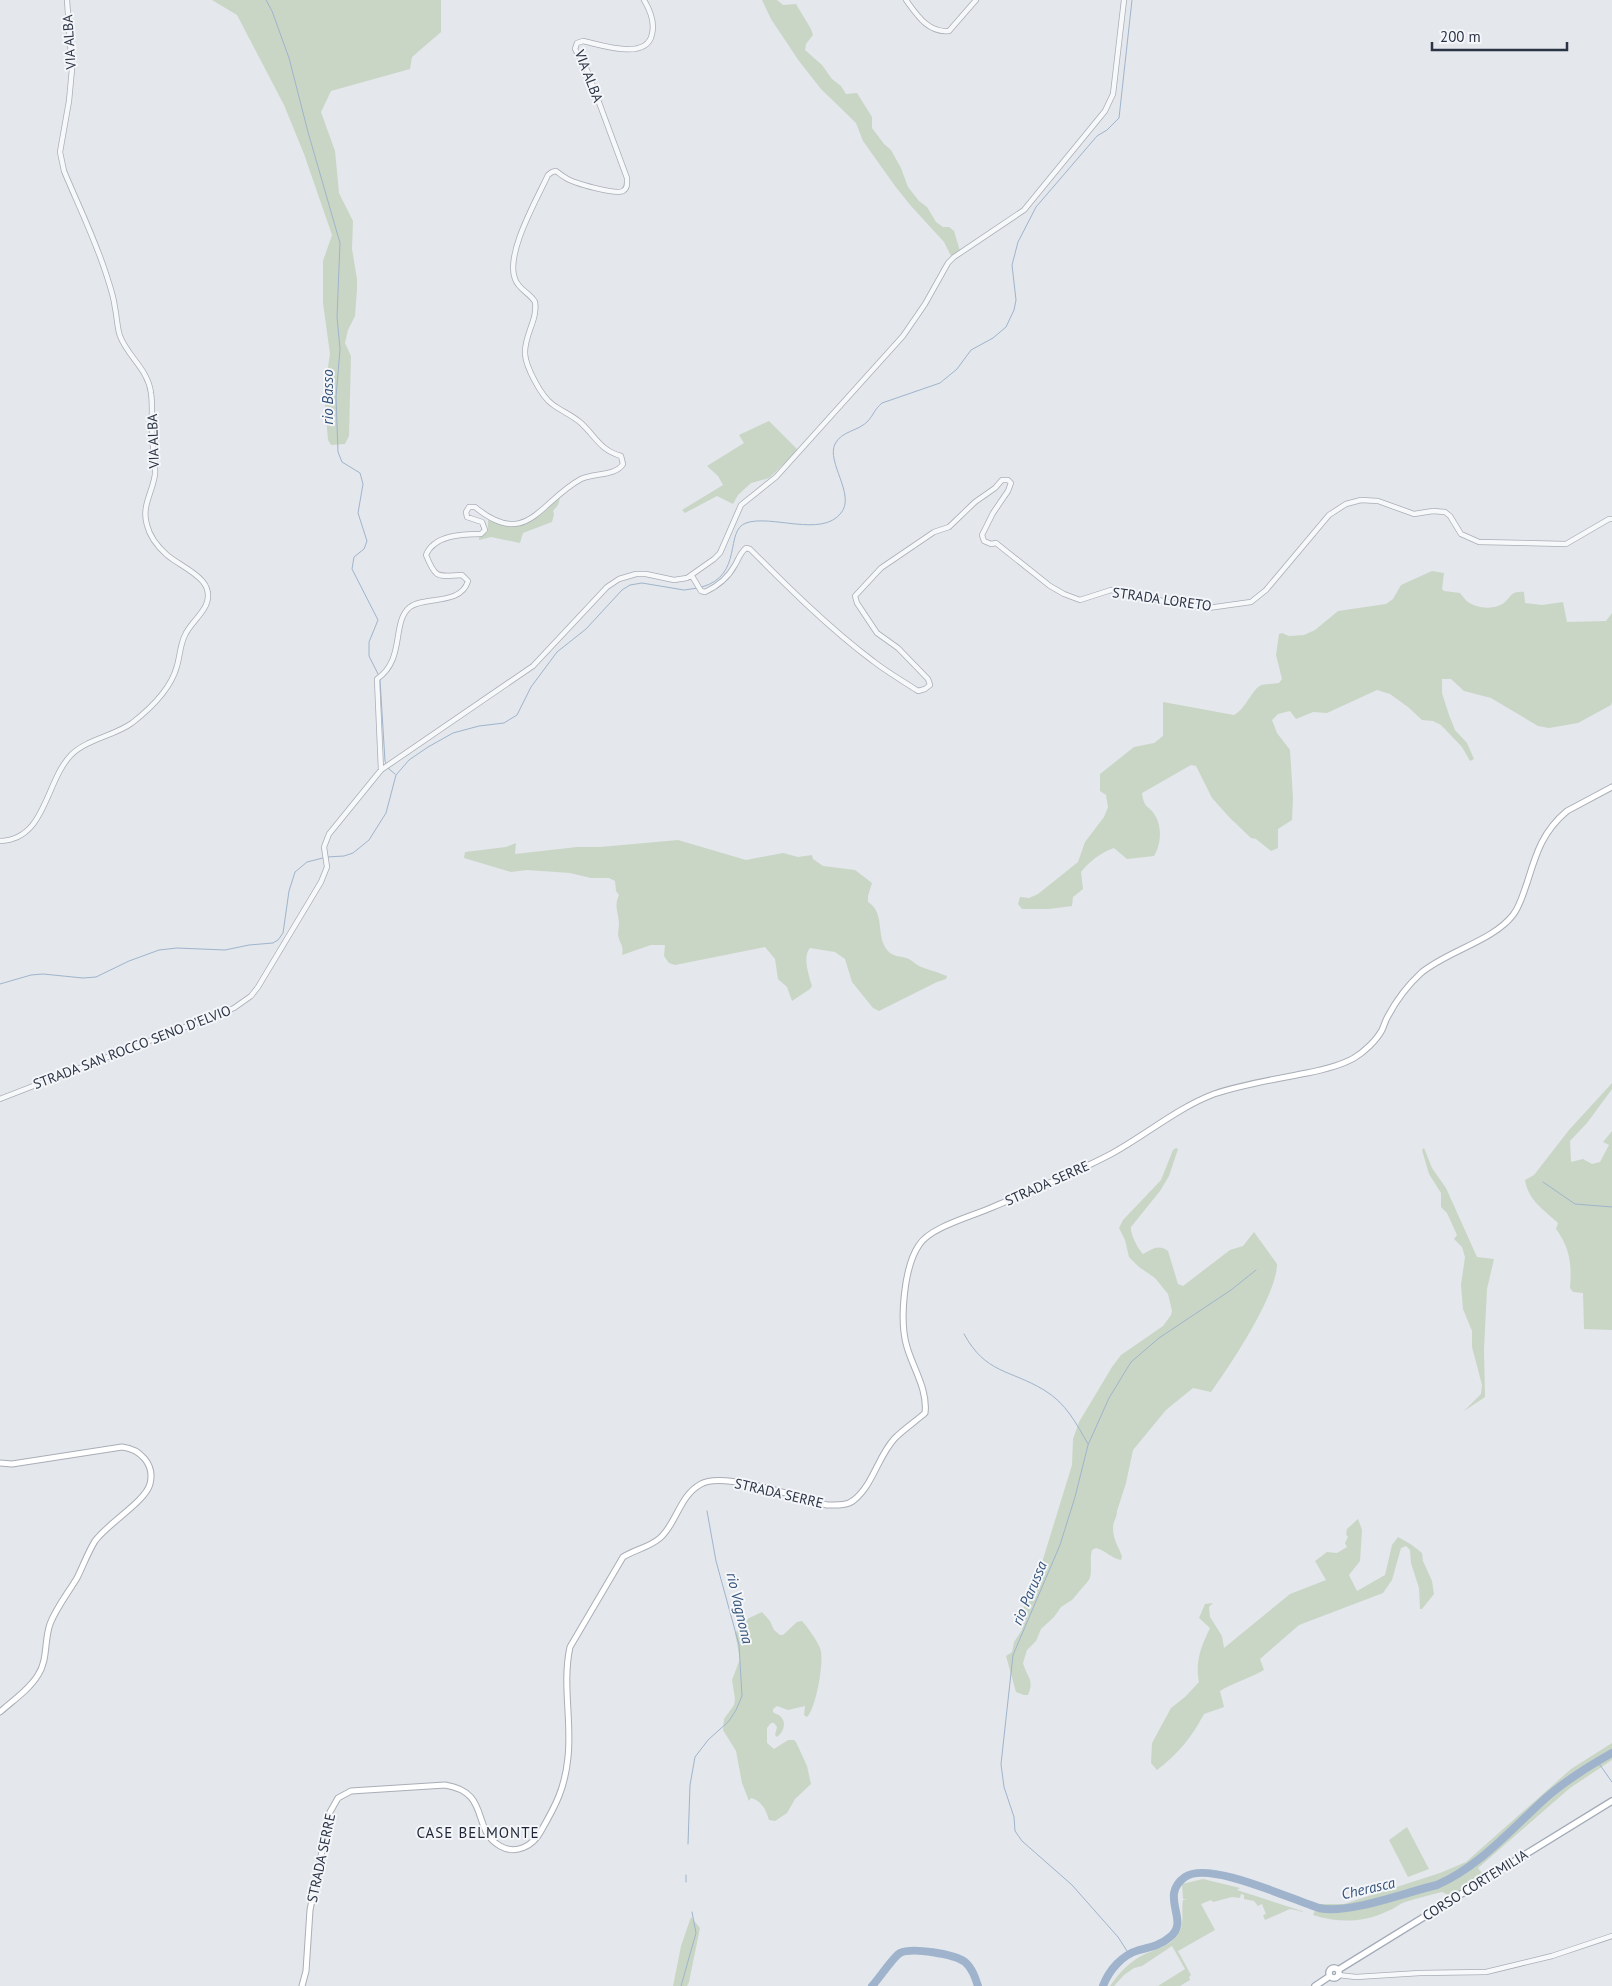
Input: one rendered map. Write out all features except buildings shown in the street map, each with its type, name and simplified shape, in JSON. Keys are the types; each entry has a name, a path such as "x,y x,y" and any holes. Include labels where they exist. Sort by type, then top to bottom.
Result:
{"main road":[{"name":"STRADA SERRE","path":"302,1986 306,1971 310,1910 330,1814 333,1804 338,1798 351,1791 362,1789 445,1785 456,1787 472,1797 493,1840 500,1846 518,1849 527,1846 540,1834 560,1798 563,1785 568,1756 566,1663 570,1647 623,1557 633,1550 659,1540 670,1528 683,1501 701,1483 717,1480 737,1482 828,1505 840,1505 853,1501 863,1490 886,1450 896,1437 925,1413 927,1401 906,1344 902,1323 911,1263 920,1242 933,1232 1112,1154 1214,1094 1329,1068 1354,1058 1372,1043 1402,994 1421,974 1442,958 1484,938 1505,924 1520,904 1546,832 1567,811 1612,787"},
{"path":"0,1463 12,1464 122,1447 132,1449 143,1456 149,1465 151,1477 150,1486 144,1494 103,1531 95,1541 51,1621 42,1667 37,1677 0,1712"},
{"name":"CORSO CORTEMILIA","path":"1338,1973 1612,1801"},
{"path":"1314,1986 1330,1976 1335,1978 1338,1973"}],"street":[{"name":"VIA ALBA","path":"0,841 21,837 30,829 65,762 74,752 132,723 169,686 178,666 179,653 184,637 190,625 206,605 208,591 204,582 157,546 146,524 147,501 155,476 152,393 145,373 120,337 108,280 64,170 60,152 69,101 72,69 67,0"},
{"name":"VIA ALBA","path":"383,769 376,692 380,677 393,661 406,610 414,604 446,599 466,586 468,581 462,576 444,577 436,574 426,555 429,548 458,534 481,534 485,530 482,522 467,517 467,509 475,507 488,518 498,522 512,524 526,521 580,479 618,469 623,464 621,456 605,450 580,422 551,403 541,391 525,355 525,346 536,310 535,302 520,288 513,269 518,241 548,175 552,172 556,171 574,182 621,192 627,187 627,178 587,70 577,53 576,45 583,41 636,49 646,45 650,42 653,30 652,16 644,0"},
{"path":"906,0 931,28 940,32 949,31 976,0"},
{"path":"692,576 720,553 741,505 776,477 903,336 925,304 948,263 1024,210 1105,111 1113,94 1124,0"},
{"name":"STRADA LORETO","path":"692,576 701,591 706,592 724,580 736,564 741,552 746,548 750,549 792,592 874,662 918,691 930,686 928,679 898,648 877,633 857,603 855,596 881,568 934,532 949,527 1002,480 1008,480 1011,483 1008,491 993,512 982,535 984,541 991,544 996,543 1050,586 1080,600 1111,590 1177,604 1208,608 1251,602 1266,590 1330,515 1346,504 1362,500 1378,501 1414,514 1433,511 1445,512 1450,516 1461,534 1479,542 1566,544 1609,518 1612,519"},
{"name":"STRADA SAN ROCCO SENO D'ELVIO","path":"0,1099 234,1008 247,999 258,988 321,882 327,866 324,851 325,842 329,834 383,769 532,666 592,601 613,583 636,574 646,574 674,580 692,576"},
{"path":"1338,1973 1356,1977 1446,1972 1486,1972 1552,1956 1612,1936"}],"green space":[{"path":"212,0 441,0 441,32 412,57 410,69 331,91 321,112 335,151 339,193 353,221 352,249 357,289 355,316 348,330 345,343 351,356 349,436 345,444 331,445 328,440 324,392 330,354 323,303 323,261 332,235 304,154 284,105 237,15"},
{"path":"762,0 777,0 783,5 796,4 813,35 806,44 805,50 822,65 846,94 857,93 872,117 872,128 891,150 901,168 908,187 919,201 927,207 936,222 954,231 960,251 951,256 944,242 895,186 863,141 856,123 821,89 799,61 771,19"},
{"path":"769,421 798,450 769,478 751,483 738,495 733,504 717,496 685,513 682,510 723,485 718,476 707,466 744,443 739,435"},
{"path":"560,498 558,505 553,511 552,522 523,533 520,543 491,537 479,540 479,536 488,532 488,520 510,526 519,525 536,518"},
{"path":"1432,571 1444,573 1442,589 1444,591 1460,593 1468,602 1476,606 1496,607 1505,602 1511,595 1524,592 1525,603 1542,605 1563,602 1567,622 1606,621 1612,613 1611,705 1578,723 1549,728 1538,726 1491,698 1464,691 1451,679 1442,679 1442,693 1449,715 1455,730 1467,743 1474,759 1470,761 1462,747 1441,725 1433,721 1422,720 1390,694 1377,690 1327,713 1313,712 1296,719 1290,711 1278,714 1272,720 1277,733 1290,750 1293,798 1292,820 1278,829 1278,848 1271,851 1256,839 1251,838 1230,818 1212,798 1196,766 1191,765 1142,793 1144,802 1154,813 1158,821 1160,831 1159,842 1154,856 1127,859 1114,848 1104,852 1081,872 1083,889 1073,897 1072,906 1049,909 1022,909 1018,904 1020,897 1029,898 1038,894 1078,862 1085,842 1104,817 1108,807 1106,795 1100,791 1100,774 1134,747 1154,743 1163,736 1163,702 1234,715 1239,712 1258,687 1279,683 1282,679 1276,655 1279,634 1282,633 1289,636 1304,635 1315,630 1338,611 1386,604 1393,599 1401,585"},
{"path":"678,840 746,860 783,853 798,857 812,855 813,859 823,866 855,870 872,883 868,902 877,912 882,939 888,951 947,976 946,979 879,1011 873,1008 852,982 845,959 835,952 810,948 806,961 812,986 792,1001 787,987 778,979 775,959 765,947 675,965 669,963 664,956 665,945 651,945 622,955 622,946 618,935 617,906 619,895 616,891 615,881 609,878 591,878 570,873 527,870 511,872 464,858 465,852 506,847 516,843 515,854 577,847 600,847"},
{"path":"1612,1083 1612,1089 1587,1123 1570,1141 1571,1162 1583,1159 1592,1164 1600,1162 1609,1145 1603,1142 1612,1131 1612,1330 1584,1329 1583,1293 1573,1292 1570,1288 1571,1272 1569,1257 1561,1236 1556,1229 1558,1223 1533,1199 1525,1180 1534,1175 1569,1130"},
{"path":"1424,1148 1432,1168 1446,1188 1477,1257 1494,1259 1487,1289 1484,1349 1485,1397 1464,1411 1481,1394 1482,1385 1472,1347 1472,1331 1463,1309 1461,1285 1465,1257 1462,1247 1454,1239 1457,1235 1447,1213 1441,1207 1441,1193 1429,1174 1422,1150"},
{"path":"1178,1149 1169,1176 1160,1191 1131,1227 1133,1237 1141,1252 1143,1254 1158,1248 1168,1251 1178,1284 1183,1286 1230,1250 1243,1246 1254,1232 1277,1264 1275,1277 1251,1330 1211,1392 1193,1388 1166,1410 1133,1450 1126,1483 1113,1526 1115,1539 1122,1556 1121,1560 1096,1548 1092,1550 1089,1580 1072,1600 1061,1607 1054,1617 1041,1629 1036,1641 1027,1650 1023,1663 1031,1685 1028,1695 1024,1695 1016,1692 1006,1656 1012,1652 1014,1642 1022,1630 1024,1605 1036,1582 1072,1465 1073,1439 1079,1422 1121,1355 1163,1326 1171,1315 1172,1311 1168,1294 1155,1278 1129,1257 1125,1240 1119,1228 1123,1220 1161,1180 1173,1150"},
{"path":"1358,1519 1362,1530 1360,1561 1349,1575 1357,1591 1385,1575 1392,1545 1398,1537 1422,1553 1423,1561 1432,1581 1434,1594 1422,1609 1420,1609 1419,1588 1411,1563 1410,1550 1406,1546 1401,1548 1392,1580 1383,1593 1299,1625 1260,1659 1264,1670 1220,1691 1224,1707 1204,1714 1184,1745 1157,1770 1151,1763 1152,1743 1171,1708 1199,1682 1198,1667 1200,1654 1210,1628 1199,1618 1205,1604 1213,1603 1209,1607 1210,1617 1222,1636 1224,1648 1290,1594 1326,1580 1315,1561 1327,1552 1337,1553 1347,1547 1345,1543 1348,1537 1346,1534 1347,1529"},
{"path":"762,1612 770,1621 774,1630 780,1635 783,1635 797,1622 802,1621 816,1641 821,1654 820,1673 814,1704 807,1717 804,1715 805,1706 788,1710 777,1706 773,1709 773,1712 783,1719 784,1725 782,1730 777,1737 775,1735 777,1727 774,1723 771,1723 767,1728 767,1743 774,1749 788,1740 796,1742 807,1766 811,1784 795,1799 787,1813 775,1821 769,1820 765,1809 758,1801 751,1798 749,1801 742,1783 736,1751 723,1730 724,1719 734,1705 732,1680 740,1659 735,1633 749,1618"},
{"path":"1612,1743 1612,1760 1570,1788 1478,1868 1485,1877 1452,1897 1442,1892 1405,1902 1379,1915 1360,1920 1332,1919 1313,1915 1318,1904 1344,1904 1440,1873 1466,1862 1571,1769"},
{"path":"1407,1827 1429,1869 1408,1877 1389,1840"},
{"path":"1203,1879 1240,1888 1237,1890 1305,1912 1290,1909 1265,1920 1263,1915 1266,1914 1262,1904 1258,1906 1254,1901 1244,1899 1244,1895 1241,1894 1240,1898 1232,1897 1213,1902 1211,1900 1201,1904 1215,1930 1178,1951 1191,1975 1189,1977 1190,1980 1180,1986 1158,1986 1185,1969 1172,1946 1142,1966 1134,1968 1114,1986 1110,1986 1134,1960 1158,1949 1175,1938 1182,1922 1183,1900 1187,1899 1183,1899 1182,1884"},
{"path":"691,1917 700,1928 689,1982 687,1986 673,1986 681,1946"}],"waterway":[{"name":"rio Basso","path":"266,0 272,11 289,58 340,243 337,317 340,349 336,397 338,452 342,462 360,473 363,484 358,513 367,541 364,549 354,557 352,569 378,620 369,642 369,656 379,676"},
{"path":"702,587 715,581 724,573 729,564 736,535 746,523 769,521 809,525 822,524 832,520 841,513 845,506 845,497 833,451 835,444 841,436 868,421 882,403 940,383 957,369 971,350 993,338 1006,327 1014,310 1016,300 1012,265 1018,242 1036,207 1097,136 1107,130 1119,118 1132,0"},
{"path":"327,857 344,856 353,853 369,840 386,813 396,775 409,760 453,733 479,726 504,723 517,715 531,687 557,652 586,629 622,590 630,585 642,583 684,590 698,588"},
{"name":"rio Basso","path":"380,680 385,761 389,769 395,774"},
{"path":"0,984 31,975 43,974 83,978 96,977 129,961 159,950 177,948 225,950 273,943 283,933 289,891 295,872 307,862 323,858"},
{"path":"1543,1182 1575,1204 1612,1207"},
{"name":"rio Parussa","path":"1129,1954 1118,1937 1072,1885 1022,1841 1015,1831 1014,1817 1004,1787 1001,1764 1013,1655 1060,1545 1075,1497 1088,1445 1109,1398 1131,1362 1159,1338 1231,1290 1256,1270"},
{"path":"964,1334 972,1347 990,1364 1052,1395 1070,1414 1088,1444"},
{"name":"rio Vagnona","path":"688,1844 690,1785 695,1757 708,1740 729,1721 742,1696 739,1645 716,1561 707,1511"},
{"name":"Cherasca","path":"1103,1986 1109,1974 1127,1955 1163,1942 1176,1931 1177,1916 1174,1892 1177,1884 1185,1877 1197,1873 1231,1877 1319,1908 1331,1909 1360,1906 1437,1885 1453,1877 1482,1857 1563,1784 1612,1753"},
{"path":"1595,1763 1600,1765 1612,1782"},
{"path":"686,1875 686,1882"},
{"name":"rio Vagnona","path":"681,1986 696,1933 692,1912"},
{"name":"Cherasca","path":"872,1986 897,1955 906,1951 923,1951 960,1959 967,1964 978,1986"}],"district":[{"name":"CASE BELMONTE","path":"478,1832"}]}
